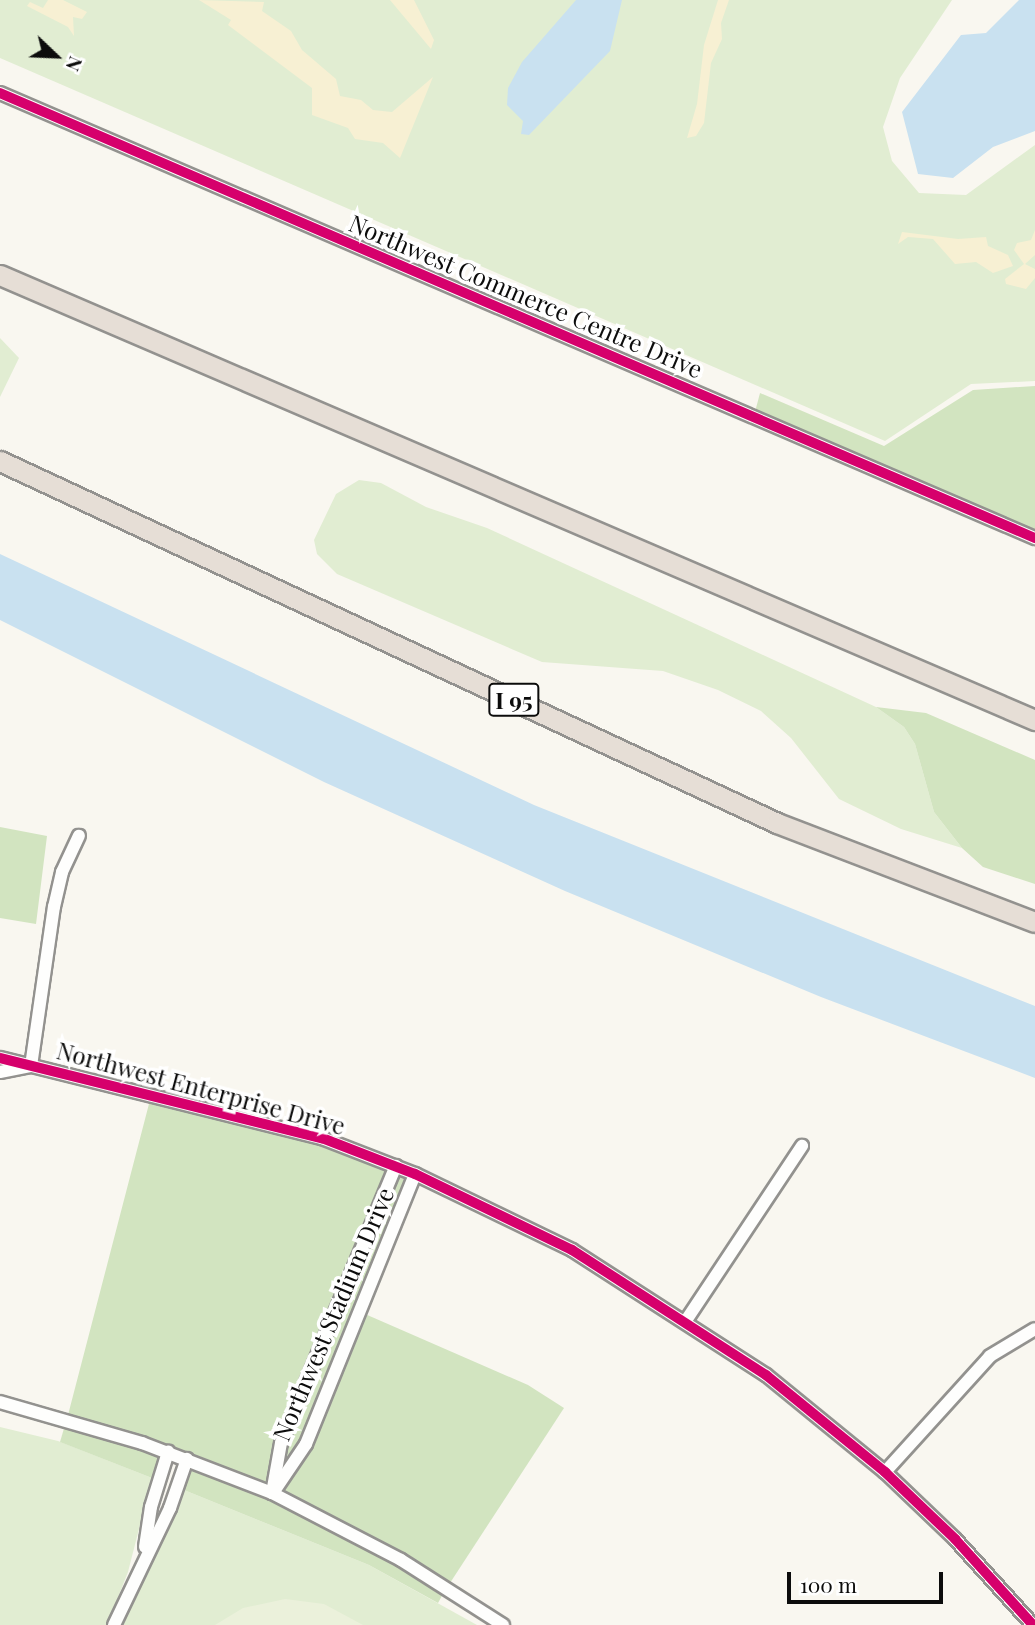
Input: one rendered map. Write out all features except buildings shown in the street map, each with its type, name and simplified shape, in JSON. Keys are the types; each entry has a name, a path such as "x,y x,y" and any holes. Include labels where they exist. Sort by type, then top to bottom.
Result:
{"highway":[{"path":"0,275 1035,720"},
{"name":"I 95","path":"0,461 777,823 1035,922"}],"street":[{"name":"Northwest Commerce Centre Drive","path":"0,93 1035,538"},
{"path":"31,1066 54,907 62,872 79,836"},
{"name":"Northwest Enterprise Drive","path":"0,1058 322,1138 415,1174 572,1250 687,1319 766,1374 885,1472 955,1539 1033,1625"},
{"name":"Northwest Enterprise Drive","path":"0,1072 31,1066"},
{"path":"687,1319 802,1146"},
{"name":"Northwest Stadium Drive","path":"272,1493 281,1443 396,1166"},
{"name":"Northwest Stadium Drive","path":"272,1493 306,1444 415,1174"},
{"path":"885,1472 990,1356 1035,1329"},
{"path":"0,1402 168,1452 272,1493 401,1560 503,1625"},
{"path":"144,1558 151,1507 168,1452"},
{"path":"114,1625 170,1508 187,1459"}],"green space":[{"path":"0,0 952,0 900,78 883,127 892,161 919,193 966,195 1035,145 1035,381 971,384 885,441 0,58"},
{"path":"0,338 19,358 0,397"},
{"path":"1035,386 1035,532 755,412 760,393 884,446 973,390"},
{"path":"359,480 381,483 426,507 487,528 876,707 904,727 915,744 934,812 962,848 901,829 839,799 791,738 761,711 718,690 663,671 542,662 337,574 317,554 314,540 336,494"},
{"path":"876,707 926,713 1035,760 1035,884 983,867 962,848 934,812 915,744 904,727"},
{"path":"0,827 47,836 36,924 0,918"},
{"path":"150,1100 321,1143 388,1169 275,1440 267,1484 201,1457 68,1415"},
{"path":"399,1173 407,1176 300,1441 283,1466 287,1444"},
{"path":"365,1314 528,1385 564,1408 450,1583 281,1490"},
{"path":"65,1425 160,1455 152,1478 60,1442"},
{"path":"0,1427 58,1441 152,1478 128,1572 107,1625 0,1625"},
{"path":"192,1466 265,1495 444,1592 438,1603 369,1565 184,1490"},
{"path":"184,1490 369,1565 477,1625 122,1625"},
{"path":"285,1599 324,1604 363,1625 215,1625 243,1608"}],"sand":[{"path":"48,0 63,0 87,12 82,19 73,17 74,36 68,27 27,6 30,2 43,8"},
{"path":"199,0 264,2 262,11 291,31 302,50 336,79 340,96 361,100 373,110 392,112 433,77 400,158 383,143 355,139 348,128 312,115 312,88 228,25 231,20"},
{"path":"390,0 414,0 434,40 431,49"},
{"path":"718,0 729,0 721,23 722,39 711,63 704,123 696,136 687,138 697,104 704,45"},
{"path":"1035,230 1035,255 1025,264 1035,269 1035,278 1026,289 1006,284 1005,279 1024,264 1014,250 1017,243 1031,240"},
{"path":"902,232 958,239 986,237 988,246 1008,255 1013,266 993,273 976,262 955,264 933,239 908,237 898,244"}],"water":[{"path":"576,0 622,0 610,51 529,135 521,134 523,121 507,105 508,88 522,62"},
{"path":"1019,0 1035,0 1035,131 993,147 953,178 918,174 902,112 961,35 986,33"},
{"path":"0,554 534,805 1035,1006 1035,1078 821,997 565,891 324,782 0,620"}],"cycle path":[{"path":"0,93 1035,538"},
{"path":"0,1058 322,1138 415,1174 572,1250 766,1375 885,1472 955,1539 1033,1625"}]}
